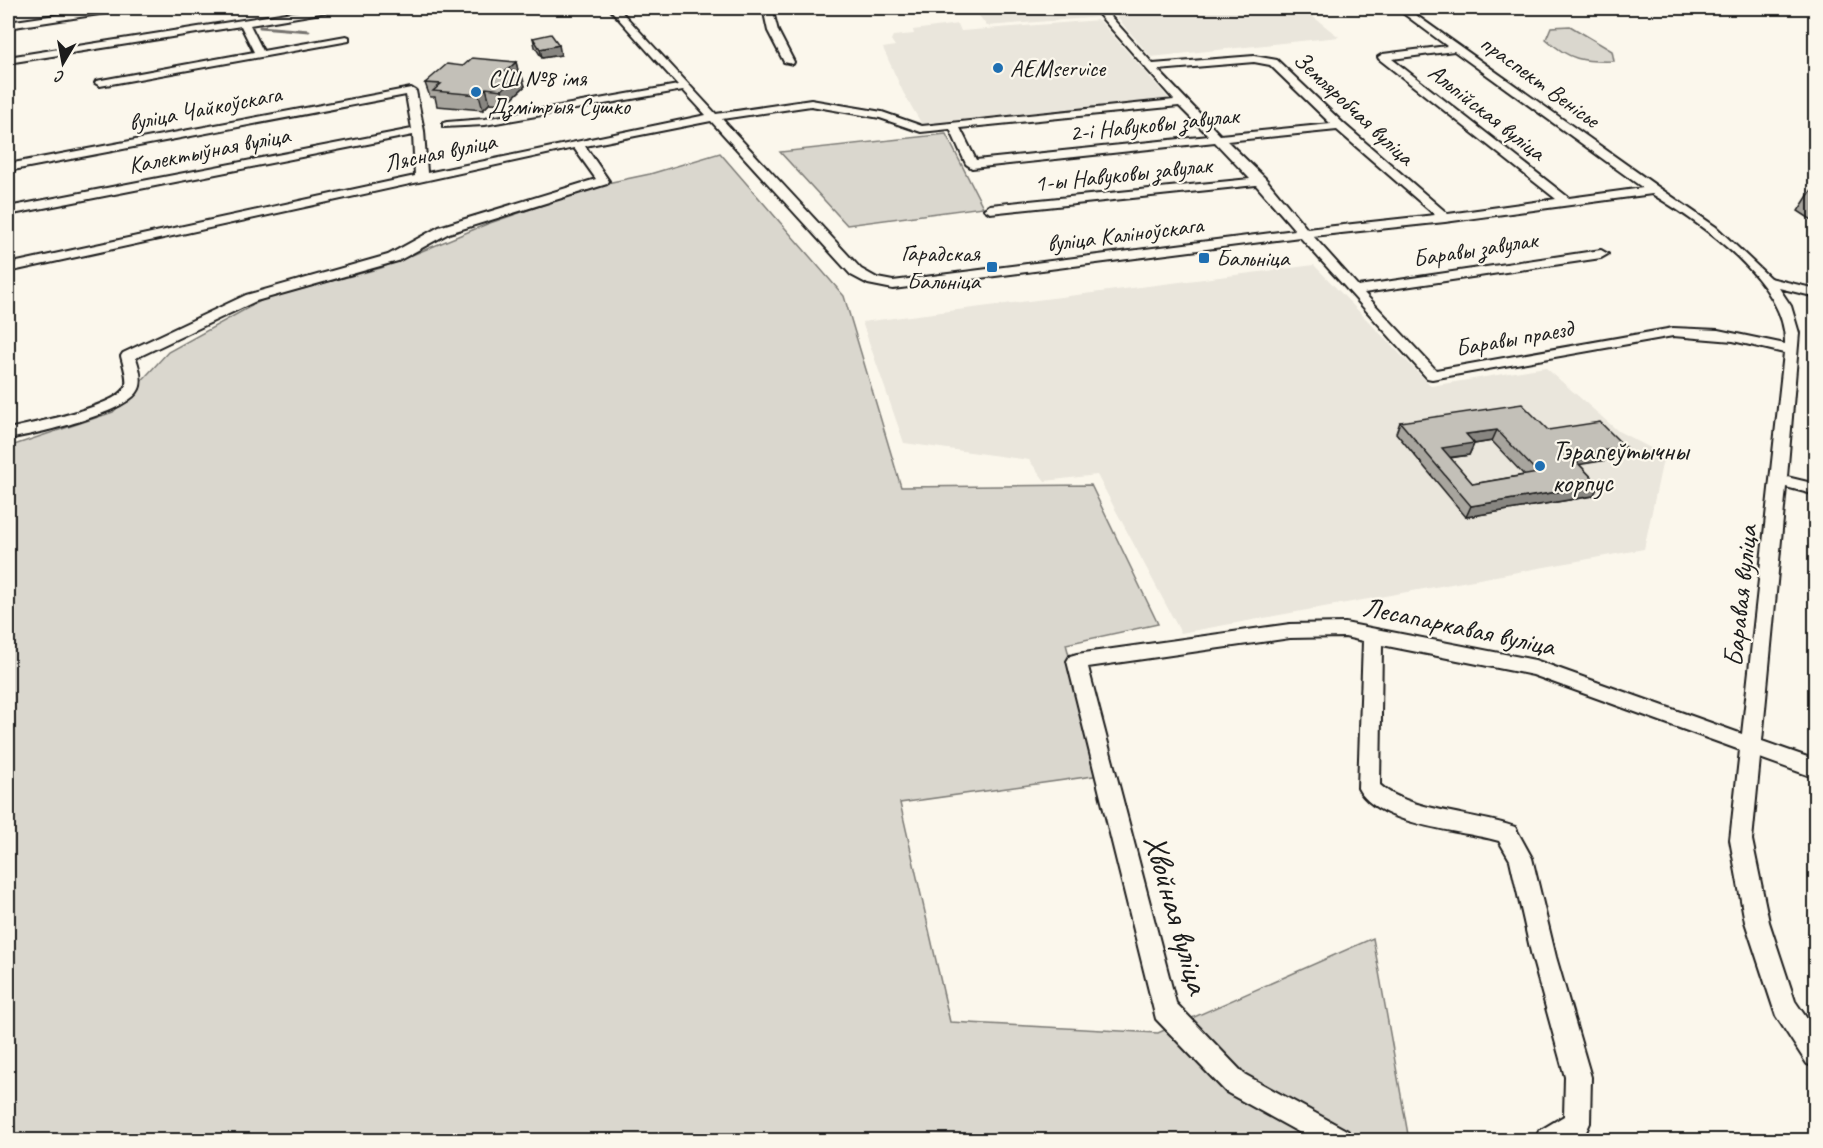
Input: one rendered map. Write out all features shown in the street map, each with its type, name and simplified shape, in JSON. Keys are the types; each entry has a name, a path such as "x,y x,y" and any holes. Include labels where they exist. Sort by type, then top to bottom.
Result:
{"street":[{"path":"8,25 119,8"},
{"path":"8,60 333,8"},
{"name":"вуліца Каліноўскага","path":"613,8 856,272 873,281 893,285 1304,233 1445,218 1564,200 1653,190"},
{"path":"767,8 773,30 789,62"},
{"name":"Баравы праезд","path":"1098,8 1182,102 1261,181 1304,233 1432,375 1673,332 1692,331 1761,341 1792,351"},
{"name":"праспект Венісье","path":"1401,8 1653,190"},
{"path":"248,21 245,25 260,54"},
{"path":"100,83 346,39"},
{"name":"Альпійская вуліца","path":"1458,48 1383,57 1564,200"},
{"name":"Земляробчая вуліца","path":"1152,67 1265,59 1273,62 1340,126 1445,218"},
{"path":"447,125 485,122 684,87"},
{"name":"вуліца Чайкоўскага","path":"8,167 411,91 418,131"},
{"name":"Лясная вуліца","path":"8,268 578,144 715,117 811,103 882,115 921,129 1182,102"},
{"name":"2-і Навуковы завулак","path":"954,127 972,164 1340,126"},
{"path":"418,131 421,178"},
{"name":"Калектыўная вуліца","path":"8,212 418,131"},
{"path":"8,434 100,409 120,401 132,388 133,379 128,356 251,298 393,258 444,230 603,181 578,144"},
{"name":"1-ы Навуковы завулак","path":"990,209 1261,181"},
{"name":"Баравая вуліца","path":"1653,190 1674,201 1768,281 1791,322 1792,351 1741,840 1757,922 1785,1007 1815,1055"},
{"name":"Баравы завулак","path":"1356,290 1601,254"},
{"path":"1768,281 1815,293"},
{"path":"1779,480 1815,490"},
{"name":"Лесапаркавая вуліца","path":"1077,661 1290,631 1345,630 1535,668 1815,769"},
{"path":"1373,635 1369,788 1377,798 1419,815 1507,834 1521,858 1578,1077 1577,1123 1548,1140"},
{"name":"Хвойная вуліца","path":"1077,661 1165,1010 1235,1083 1339,1140"}],"shaded area":[{"path":"973,8 1090,8 1100,17 987,26"},
{"path":"1189,8 1302,8 1339,37 1151,57 1115,15"},
{"path":"1099,20 1171,101 924,128 903,92 883,48 895,46 891,40 893,36 914,34 913,30 958,24 961,31"},
{"path":"1570,26 1612,51 1614,61 1577,58 1562,51 1546,39 1551,27"},
{"path":"946,134 983,207 847,225 780,152"},
{"path":"720,153 844,296 901,487 1091,485 1158,624 1066,644 1100,775 900,803 950,1022 1158,1033 1373,938 1409,1140 8,1140 8,447 113,412 168,352 264,299 381,268 487,224 607,183 650,174"},
{"path":"1314,265 1431,386 1545,367 1618,431 1664,455 1644,549 1181,633 1097,475 1045,481 1029,460 904,443 862,322"}],"building":[{"path":"551,34 559,45 540,49 533,38"},
{"path":"472,58 516,62 506,71 521,72 502,90 486,88 479,95 433,91 441,84 425,83 447,64 463,66"},
{"path":"1522,404 1548,430 1600,422 1625,447 1571,456 1599,485 1471,506 1400,422","holes":["1497,430 1538,473 1473,484 1442,448 1474,443 1466,434"]}],"waterway":[{"path":"260,27 309,31"}],"place":[{"name":"AEMservice","path":"998,68"},
{"name":"СШ №8 імя Дзмітрыя Сушко","path":"476,92"},
{"name":"Бальніца","path":"1204,258"},
{"name":"Гарадская Бальніца","path":"992,267"},
{"name":"Тэрапеўтычны корпус","path":"1540,466"}]}
